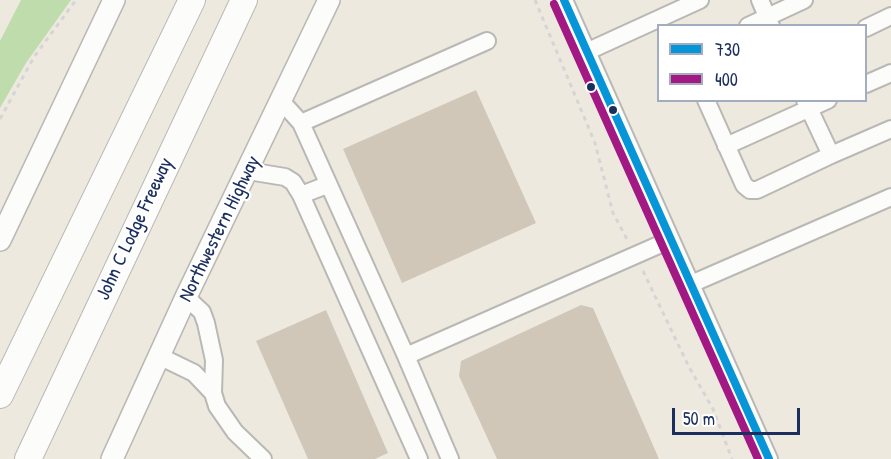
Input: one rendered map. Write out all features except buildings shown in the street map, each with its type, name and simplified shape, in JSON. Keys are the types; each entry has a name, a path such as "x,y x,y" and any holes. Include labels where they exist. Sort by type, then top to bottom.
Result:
{"highway":[{"path":"0,394 192,0"},
{"name":"John C Lodge Freeway","path":"28,459 244,0"}],"main road":[{"path":"0,240 114,0"},
{"name":"Northwestern Highway","path":"113,459 186,297 282,102 329,0"}],"street":[{"path":"564,0 769,459"},
{"path":"586,52 700,0"},
{"path":"760,0 769,21 804,0"},
{"path":"867,28 891,16"},
{"path":"301,123 487,41"},
{"path":"867,84 891,73"},
{"path":"282,102 301,123 450,459"},
{"path":"707,102 744,185 750,190 757,190 891,129"},
{"path":"726,146 807,105 831,155"},
{"path":"248,171 285,177 293,182 301,195 419,459"},
{"path":"301,195 327,185"},
{"path":"691,284 891,197"},
{"path":"405,356 670,240"},
{"path":"186,297 202,312 206,323 213,360 213,393"},
{"path":"159,356 194,373 203,380 213,393 223,418 263,459"}],"path":[{"path":"0,119 34,57 76,0"},
{"path":"536,0 595,143 613,213 626,236"},
{"path":"645,275 688,365 713,409 732,459"}],"green space":[{"path":"21,0 71,0 26,63 0,108 0,41"}],"transit line":[{"name":"730","path":"564,0 769,459"},
{"name":"400","path":"554,4 758,459"}]}
